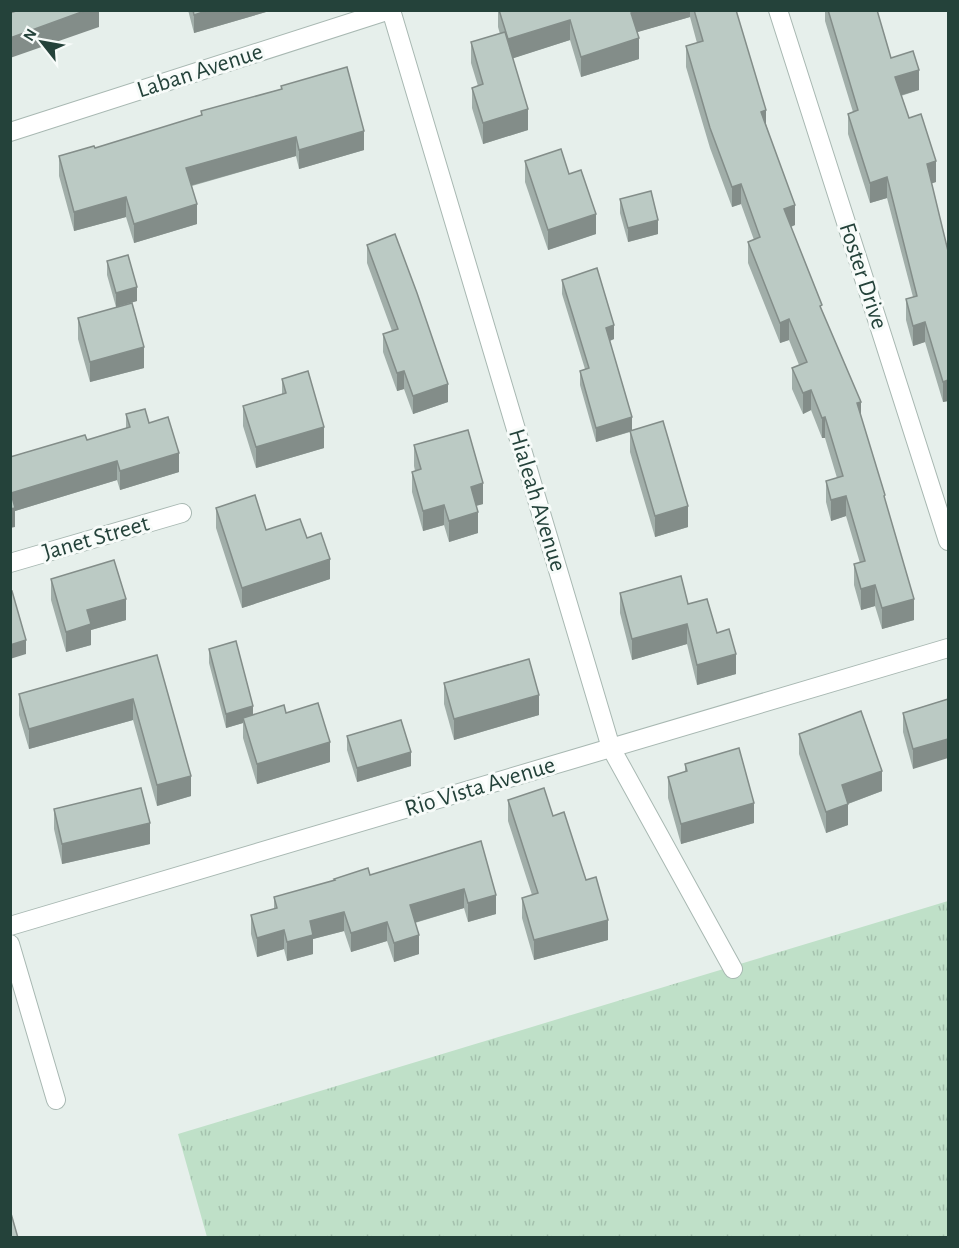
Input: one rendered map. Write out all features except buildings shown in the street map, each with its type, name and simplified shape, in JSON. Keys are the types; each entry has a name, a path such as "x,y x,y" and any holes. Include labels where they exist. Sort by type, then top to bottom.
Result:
{"street":[{"name":"Laban Avenue","path":"10,132 391,10"},
{"name":"Hialeah Avenue","path":"391,10 611,748 733,969"},
{"name":"Foster Drive","path":"778,10 948,541"},
{"name":"Janet Street","path":"10,563 182,513"},
{"name":"Rio Vista Avenue","path":"10,926 948,648"},
{"path":"10,944 56,1100"}],"green space":[{"path":"948,901 948,1237 207,1237 178,1134"}]}
